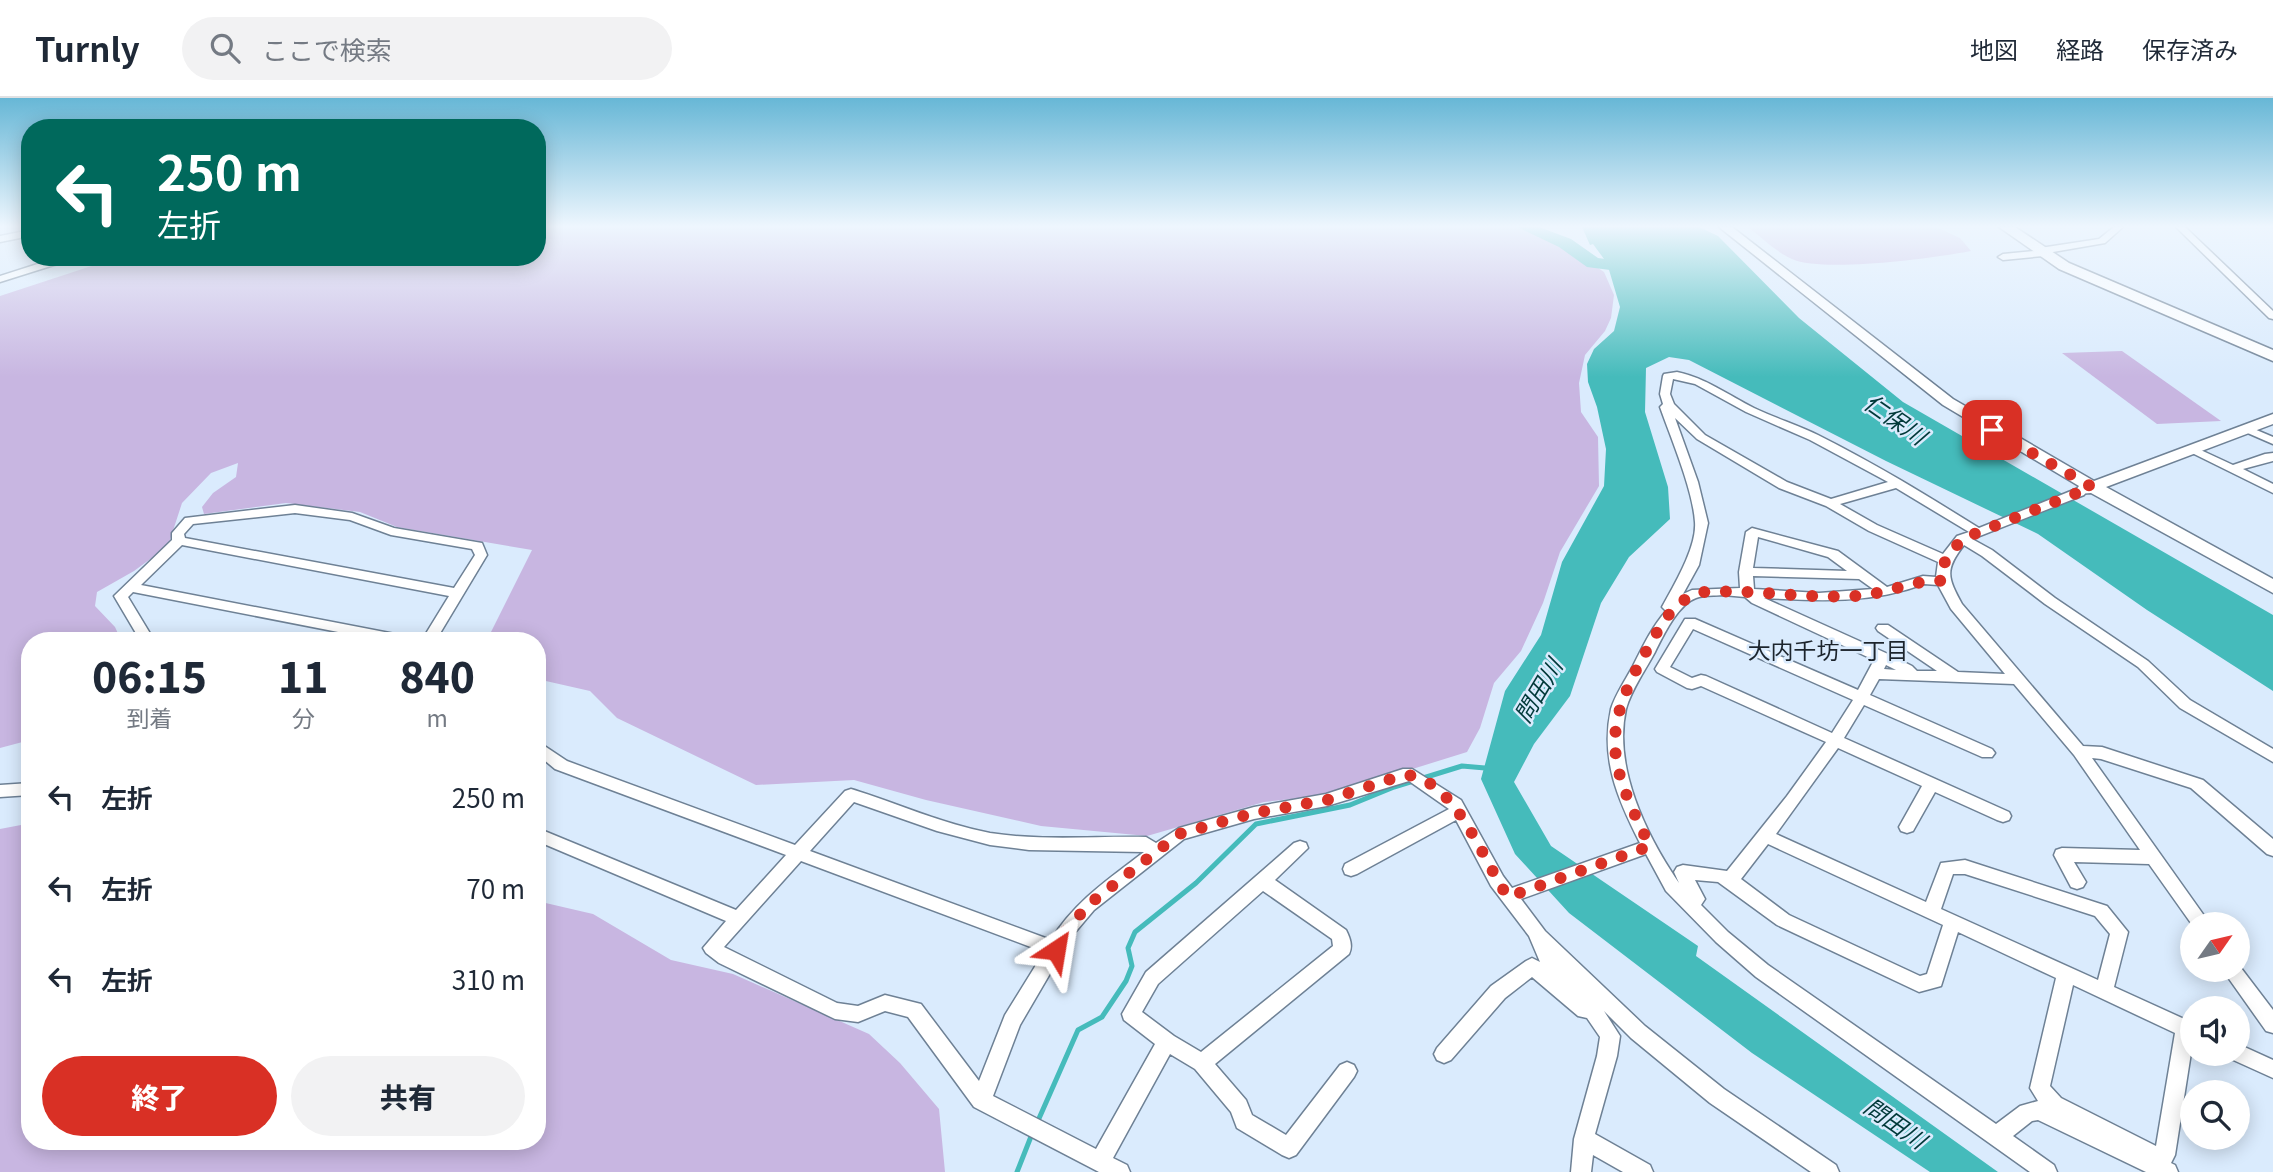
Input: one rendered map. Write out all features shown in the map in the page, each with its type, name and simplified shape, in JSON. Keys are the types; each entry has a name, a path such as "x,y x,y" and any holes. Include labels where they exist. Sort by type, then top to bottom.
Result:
{"main road":[{"path":"2090,277 2273,356"}],"street":[{"path":"1788,277 1930,390 2083,490 2273,587"},
{"path":"2232,277 2273,316"},
{"path":"1945,560 1881,533 1830,503 1783,485 1701,437 1669,405 1665,394 1668,376 1676,374 1688,377 1899,482 1979,530"},
{"path":"1669,405 1666,407 1692,482 1702,523 1692,565 1668,607 1674,609"},
{"path":"2193,912 2078,751 1956,606 1943,581 1945,560 1962,539 1979,530 2273,419"},
{"path":"2247,429 2273,441"},
{"path":"2192,449 2273,489"},
{"path":"2233,469 2269,456 2273,457"},
{"path":"1830,503 1899,482"},
{"path":"142,632 122,603 121,596 178,541 178,533 189,521 275,509 352,517 391,531 477,546 481,555 434,632"},
{"path":"1746,592 1752,532 1833,554 1885,592"},
{"path":"1962,539 1987,553 2050,601 2143,664 2185,704 2273,756"},
{"path":"178,541 456,593"},
{"path":"1746,572 1863,575"},
{"path":"1943,581 1923,580 1885,592 1819,597 1746,592 1692,594 1674,609 1640,661 1615,721 1618,772 1644,847 1672,886 1689,904 1762,971 2048,1172"},
{"path":"131,587 359,632"},
{"path":"1746,592 1757,600 1907,668 1914,676"},
{"path":"1987,753 1859,699 1690,622 1662,669 1692,684 1701,680 2003,816"},
{"path":"1883,628 1955,677"},
{"path":"1730,880 1766,836 1833,740 1883,657"},
{"path":"1875,674 2019,680"},
{"path":"2078,751 2102,753 2197,784 2273,849"},
{"path":"546,758 796,855 1056,950"},
{"path":"981,1100 1012,1021 1066,931 1088,905 1179,834 1254,813 1327,800 1403,775 1412,775 1447,797 1459,811 1536,932 1548,958 1594,1012 1610,1036 1584,1139 1581,1172"},
{"path":"1907,827 1932,784"},
{"path":"0,791 21,790"},
{"path":"1120,1172 981,1100 914,1010 885,1003 858,1014 835,1011 724,958 712,948 851,795 925,823 992,839 1066,846 1146,844 1157,853"},
{"path":"1351,869 1459,811"},
{"path":"1766,836 1952,924 2180,1026"},
{"path":"546,838 737,918"},
{"path":"1513,896 1644,847"},
{"path":"1300,848 1152,978 1131,1014 1167,1042 1202,1063 1239,1107 1244,1121 1289,1148 1348,1071"},
{"path":"2077,882 2062,855 2154,857"},
{"path":"1931,913 1947,868 1965,867 2101,911 2119,932 2104,991"},
{"path":"1689,904 1696,899 1691,881 1684,872 1720,875 1783,920 1919,984 1934,980 1952,924"},
{"path":"1202,1063 1343,949 1340,935 1264,882"},
{"path":"1536,932 1638,1032 1717,1096 1829,1172"},
{"path":"1444,1054 1498,992 1532,966 1582,1009 1594,1012"},
{"path":"2066,974 2040,1088 2054,1105 2155,1156 2165,1155 2182,1066"},
{"path":"2243,982 2273,1024"},
{"path":"1100,1161 1167,1042"},
{"path":"2250,1058 2273,1069"},
{"path":"1996,1136 2027,1113 2039,1110 2168,1172"},
{"path":"1584,1139 1643,1172"}],"shaded area":[{"path":"58,277 1606,277 1614,295 1611,318 1605,331 1585,355 1579,383 1581,412 1598,437 1599,486 1560,552 1543,603 1521,651 1494,683 1480,728 1467,752 1329,795 1264,802 1147,836 1041,826 926,800 854,780 756,785 617,718 590,691 546,681 546,632 491,632 532,550 397,527 360,512 286,503 204,514 202,507 213,493 236,477 238,463 211,473 182,503 168,546 134,571 97,592 95,606 117,632 21,632 21,742 0,748 0,296"},
{"path":"2122,351 2221,421 2157,424 2062,353"},
{"path":"21,825 21,1150 546,1150 546,903 593,914 671,960 733,974 869,1034 900,1063 939,1109 945,1172 0,1172 0,829"}],"water":[{"path":"1611,277 1759,277 1799,318 1903,402 2273,615 2273,691 2147,610 2038,534 1886,461 1689,360 1669,357 1646,368 1645,412 1668,487 1670,519 1629,557 1601,603 1570,696 1534,744 1514,782 1551,846 1698,946 1696,956 1998,1172 1930,1172 1752,1053 1569,913 1515,854 1481,779 1505,691 1541,635 1562,562 1604,486 1606,449 1597,407 1588,382 1587,364 1594,349 1614,331 1620,307"}],"waterway":[{"path":"1037,1123 1078,1030 1102,1017 1126,981 1132,966 1128,948 1135,932 1196,883 1256,824 1350,805 1394,787 1462,766 1485,768"},
{"path":"1017,1172 1032,1134"}],"district":[{"name":"大内千坊一丁目","path":"1828,649"}],"route":[{"path":"1056,950 1066,931 1088,905 1179,834 1254,813 1327,800 1403,775 1412,775 1455,804 1508,897 1650,846 1627,801 1618,772 1615,721 1640,661 1661,625 1674,609 1692,594 1704,592 1858,596 1896,590 1923,580 1943,581 1945,560 1962,539 1976,531 2092,487 1992,430"}],"water label":[{"name":"仁保川","path":"1896,418"},
{"name":"問田川","path":"1537,690"},
{"name":"問田川","path":"1896,1122"}]}
